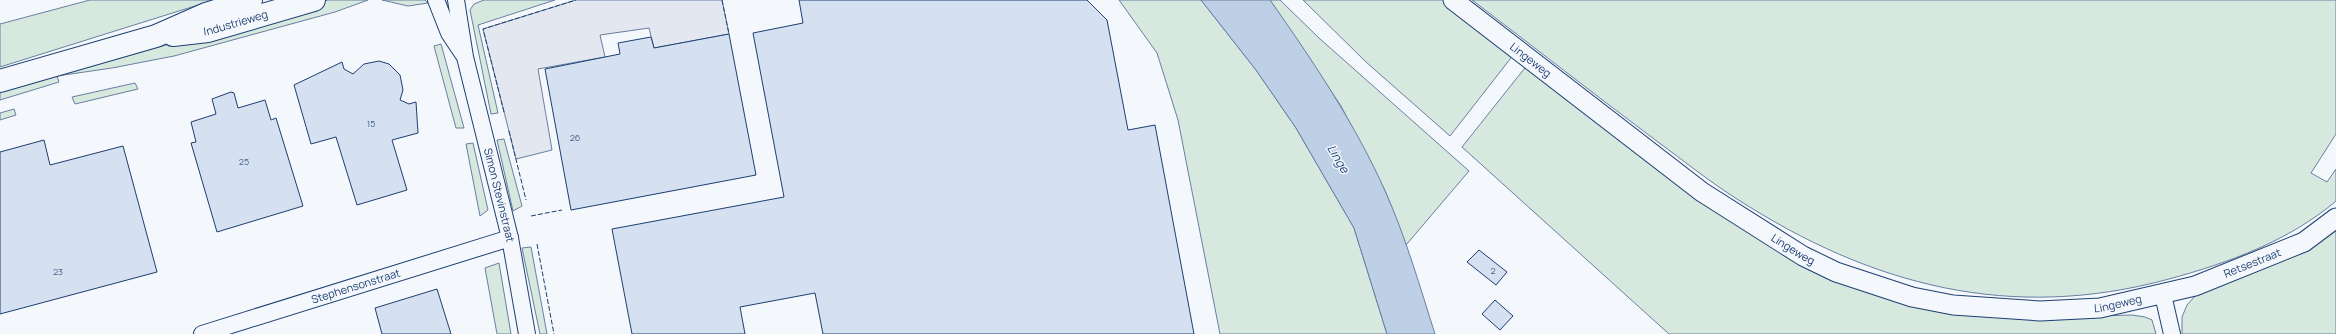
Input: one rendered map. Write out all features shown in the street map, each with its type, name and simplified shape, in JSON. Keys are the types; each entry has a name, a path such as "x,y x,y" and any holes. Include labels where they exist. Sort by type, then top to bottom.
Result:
{"main road":[{"name":"Industrieweg","path":"0,81 156,36 206,14 251,0"},
{"name":"Industrieweg","path":"156,36 208,31 314,0"}],"street":[{"name":"Simon Stevinstraat","path":"436,0 449,33 465,57"},
{"name":"Simon Stevinstraat","path":"456,0 465,57 510,238 526,334"},
{"name":"Lingeweg","path":"1453,0 1702,192 1803,256 1836,272 1912,297 1953,305 2032,311 2100,308 2163,294"},
{"name":"Retsestraat","path":"2163,294 2195,286 2304,242 2336,218"},
{"name":"Stephensonstraat","path":"202,334 510,238"},
{"path":"2163,294 2172,334"}],"shaded area":[{"path":"90,0 214,0 0,67 0,24"},
{"path":"328,0 368,0 335,12 174,56 112,68 57,76 59,82 0,100 0,91"},
{"path":"382,0 425,0 428,3 408,6"},
{"path":"484,0 555,0 478,25 498,113 491,114 470,10 474,4"},
{"path":"576,0 722,0 729,34 654,48 649,28 600,35 605,57 538,69 552,150 516,159 483,29"},
{"path":"1119,0 1201,0 1256,70 1296,128 1354,228 1387,334 1220,334 1178,120 1157,53"},
{"path":"1270,0 1280,0 1319,38 1469,171 1406,245 1386,193 1341,106"},
{"path":"1303,0 1444,0 1514,54 1450,136 1366,62"},
{"path":"1472,0 2336,0 2336,134 2311,173 2327,182 2336,169 2336,201 2298,228 2257,249 2213,266 2169,279 2111,291 2054,297 1998,296 1944,288 1891,274 1839,254 1788,229 1737,199 1707,179"},
{"path":"441,44 464,128 456,128 434,46"},
{"path":"1528,64 1822,271 2059,317 2132,315 2145,317 2152,320 2156,334 1669,334 1462,147"},
{"path":"135,83 138,89 75,104 72,97"},
{"path":"14,109 16,115 0,120 0,113"},
{"path":"504,139 522,206 513,211 497,140"},
{"path":"473,143 488,210 480,216 466,144"},
{"path":"2336,228 2336,334 2182,334 2182,317 2187,305 2195,296 2248,274"},
{"path":"531,247 547,334 540,334 522,248"},
{"path":"499,263 511,334 497,334 485,268"}],"water":[{"name":"Linge","path":"1201,0 1270,0 1333,94 1374,168 1400,227 1435,334 1387,334 1354,228 1296,128 1256,70"}],"building":[{"path":"799,0 1087,0 1107,20 1128,130 1155,125 1194,334 823,334 815,293 740,307 745,334 632,334 612,229 784,197 753,33 803,23"},
{"path":"729,34 756,175 571,210 545,69 620,54 618,43 651,37 654,48"},
{"path":"379,61 389,64 400,75 403,90 400,100 409,104 416,102 418,133 392,140 407,190 357,205 336,137 311,144 294,85 342,62 344,69 353,74 364,64"},
{"path":"231,92 234,93 238,108 265,100 271,120 276,118 303,206 217,232 191,143 196,142 191,122 216,114 212,99"},
{"path":"44,140 50,165 123,146 157,272 0,314 0,152"},
{"path":"1479,250 1507,272 1496,285 1467,262"},
{"path":"437,289 451,334 382,334 375,308"},
{"path":"1495,300 1513,316 1500,330 1482,314"}],"fence":[{"path":"504,112 483,29 576,0"},
{"path":"722,0 729,34"},
{"path":"509,131 526,200"},
{"path":"531,216 562,210"},
{"path":"537,244 554,334"}]}
